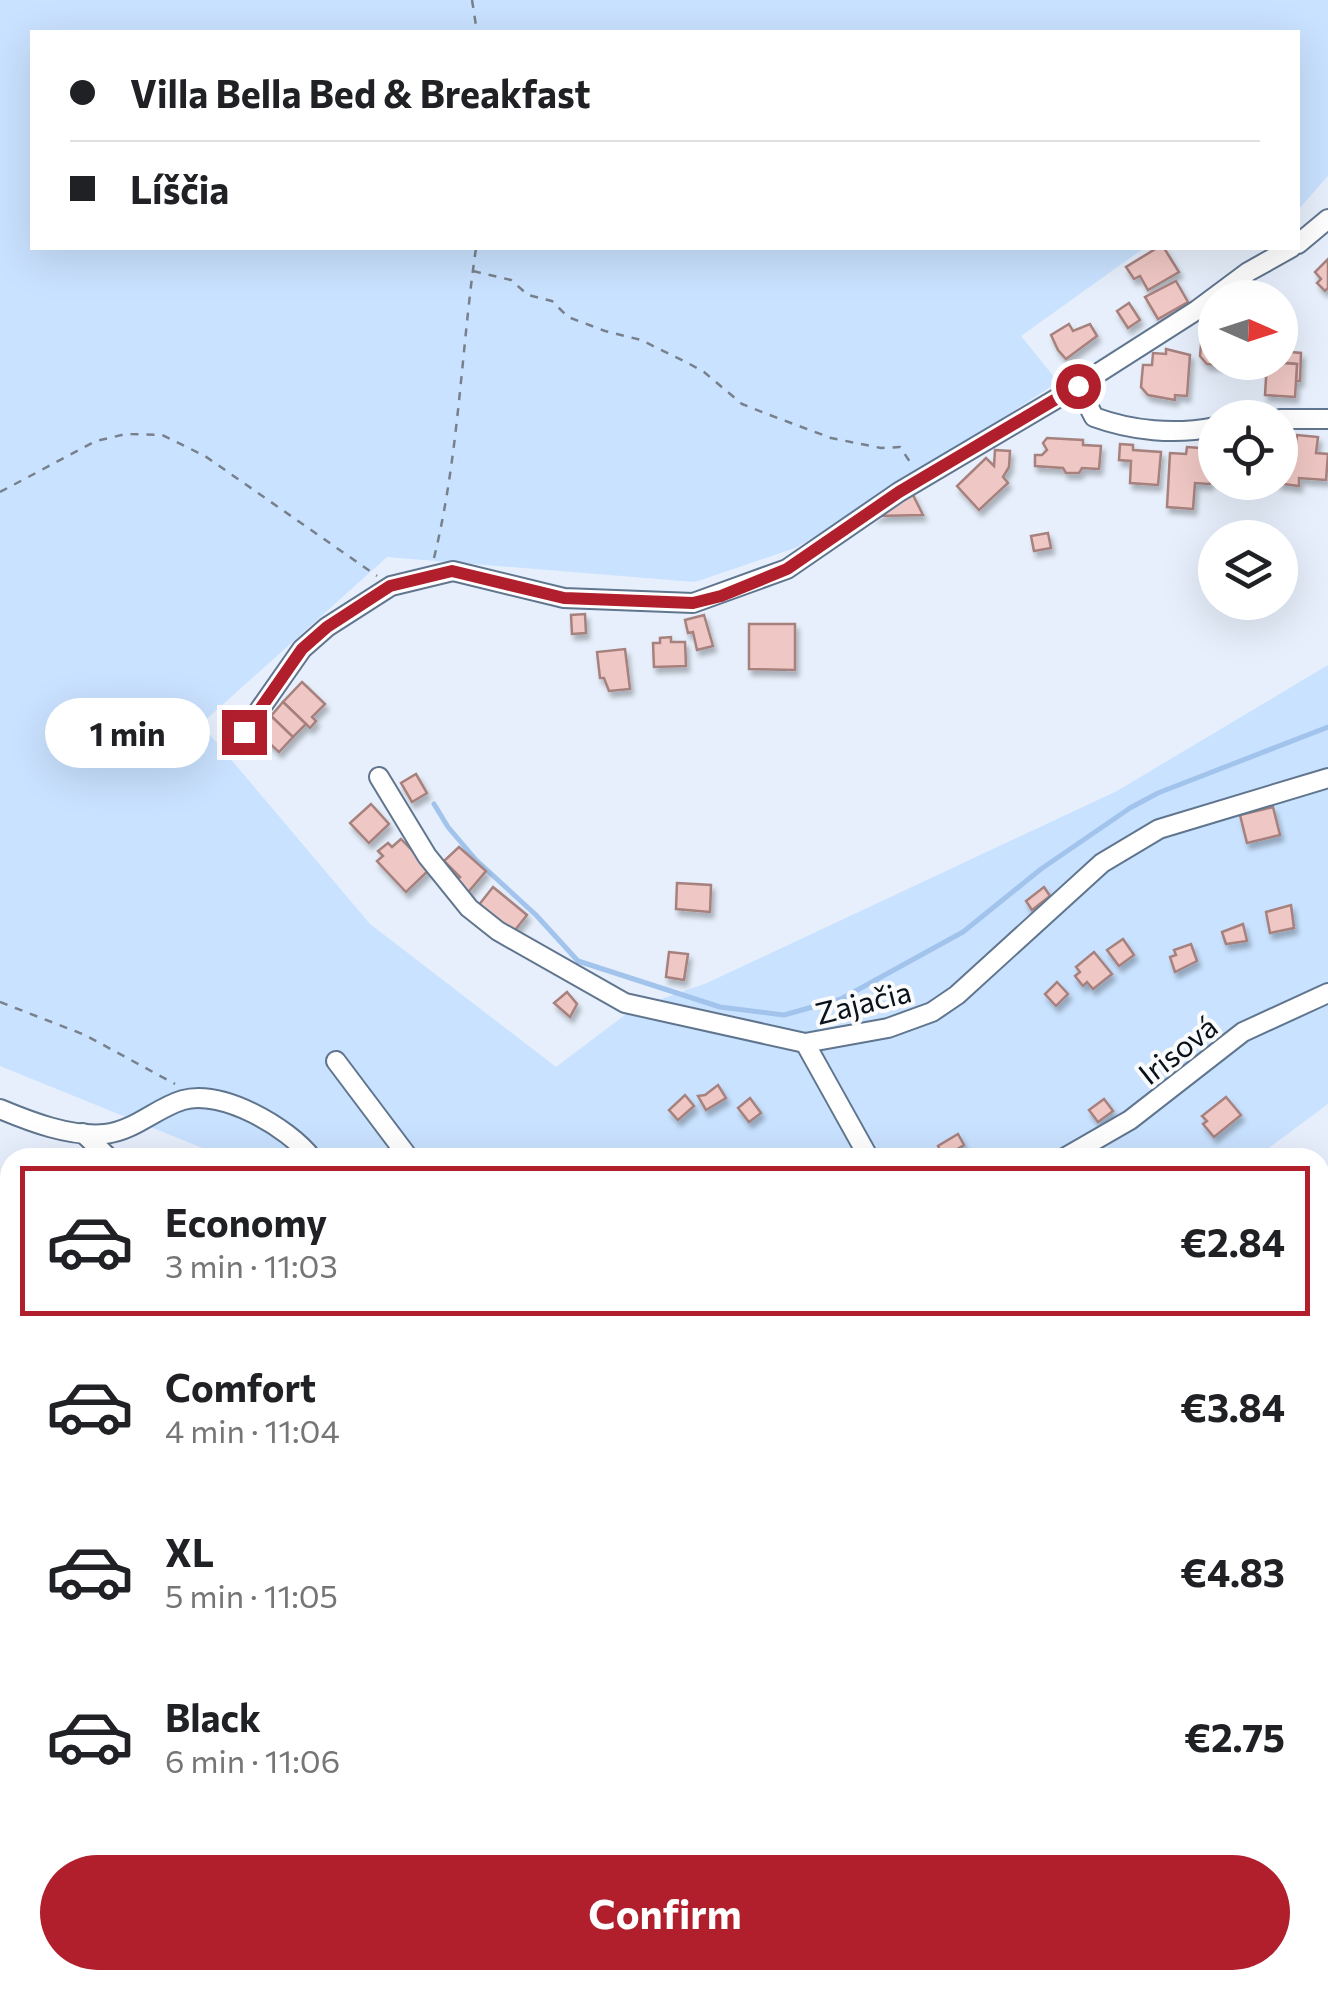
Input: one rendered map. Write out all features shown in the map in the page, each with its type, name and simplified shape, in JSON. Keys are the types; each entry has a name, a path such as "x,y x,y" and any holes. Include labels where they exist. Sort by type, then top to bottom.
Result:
{"street":[{"path":"1300,242 1328,219"},
{"path":"244,732 302,649 327,627 390,586 452,571 564,598 693,603 787,569 915,483 1078,386 1248,272 1287,250"},
{"path":"1078,386 1094,417 1122,427 1198,429"},
{"path":"1298,419 1328,419"},
{"name":"Zajačia","path":"379,777 427,856 468,908 498,931 625,1003 806,1043 888,1028 932,1012 1102,864 1159,829 1328,778"},
{"name":"Irisová","path":"1081,1148 1130,1120 1243,1032 1328,994"},
{"path":"806,1043 864,1148"},
{"path":"336,1061 401,1148"},
{"path":"0,1109 83,1133 106,1134 184,1100 232,1103 268,1120 300,1148"},
{"path":"83,1133 99,1148"}],"path":[{"path":"472,0 477,30"},
{"path":"430,577 446,511 476,250"},
{"path":"473,271 512,280 528,295 552,301 568,316 605,332 641,340 704,372 742,404 778,419 832,438 900,448 908,457 915,483"},
{"path":"0,492 96,441 126,434 162,435 205,456 286,515 340,547 390,586"},
{"path":"0,1002 86,1035 188,1091 216,1102"}],"shaded area":[{"path":"0,0 1328,0 1328,176 1300,208 1300,30 30,30 30,250 1141,250 1021,336 1058,382 850,517 795,548 695,582 387,557 201,724 370,924 556,1067 633,1009 707,983 1117,791 1328,665 1328,1104 1269,1148 202,1148 0,1066"}],"building":[{"path":"1154,250 1165,250 1179,272 1148,290 1140,276 1134,279 1126,267"},
{"path":"1328,259 1325,291 1317,283 1321,279 1315,272"},
{"path":"1176,281 1188,302 1158,319 1145,297"},
{"path":"1129,303 1140,320 1128,328 1117,311"},
{"path":"1069,324 1073,331 1090,324 1097,336 1066,359 1051,335"},
{"path":"1166,349 1190,355 1187,396 1175,395 1175,400 1148,395 1141,387 1143,365 1152,365 1153,353 1166,354"},
{"path":"1298,353 1301,353 1300,381 1296,381"},
{"path":"1266,380 1296,380 1295,397 1265,395"},
{"path":"1298,435 1318,437 1316,453 1328,454 1326,480 1299,478 1299,486"},
{"path":"1047,438 1083,440 1083,445 1101,446 1099,469 1082,468 1079,473 1066,473 1063,468 1035,466 1035,455 1047,450 1043,443"},
{"path":"1120,444 1133,445 1133,450 1161,452 1158,485 1130,483 1131,461 1119,460"},
{"path":"1187,447 1198,448 1193,509 1167,507 1170,453 1186,454"},
{"path":"995,450 1010,451 1009,467 1003,477 1008,483 979,510 957,486 986,458 994,466"},
{"path":"912,493 923,515 876,516"},
{"path":"1048,533 1051,548 1034,551 1031,536"},
{"path":"585,614 586,633 572,634 571,615"},
{"path":"704,615 713,646 697,650 685,620"},
{"path":"749,624 795,624 795,670 749,669"},
{"path":"671,637 671,642 685,642 686,666 654,667 653,643"},
{"path":"625,649 630,689 609,691 604,678 600,678 597,652"},
{"path":"302,682 325,704 312,717 316,721 310,728 283,702"},
{"path":"283,702 306,724 293,737 271,716"},
{"path":"271,716 293,737 279,752 256,731"},
{"path":"416,774 427,793 412,802 401,783"},
{"path":"371,804 389,824 369,843 350,823"},
{"path":"1273,807 1280,835 1247,843 1240,815"},
{"path":"401,839 430,869 406,892 377,861 383,856 378,851"},
{"path":"459,847 486,871 464,897 453,884 460,877 444,861"},
{"path":"677,883 711,885 710,912 676,909"},
{"path":"493,887 527,915 512,934 478,906"},
{"path":"1044,887 1050,896 1032,910 1026,901"},
{"path":"1291,905 1294,928 1270,933 1266,912"},
{"path":"1243,924 1247,941 1226,944 1222,932"},
{"path":"1123,939 1134,955 1119,966 1107,950"},
{"path":"1191,944 1197,961 1175,972 1170,957 1176,955 1174,950"},
{"path":"669,952 688,954 684,980 666,977"},
{"path":"1094,952 1112,974 1093,989 1087,982 1083,986 1075,976 1080,972 1076,967"},
{"path":"1057,982 1068,994 1056,1006 1045,994"},
{"path":"567,992 577,1004 570,1017 554,1003"},
{"path":"718,1085 726,1098 706,1110 698,1096"},
{"path":"685,1095 694,1106 678,1120 669,1110"},
{"path":"1226,1097 1241,1115 1214,1137 1203,1124 1207,1121 1202,1116"},
{"path":"750,1098 761,1113 749,1122 738,1108"},
{"path":"1104,1099 1113,1111 1098,1122 1089,1110"},
{"path":"958,1134 964,1145 959,1148 938,1146"}],"waterway":[{"path":"434,804 476,860 536,915 578,961 720,1007 784,1015 841,999 963,932 1041,869 1158,793 1328,727"}],"route":[{"path":"244,732 302,649 327,627 390,586 452,571 564,598 693,603 721,596 787,569 816,552 899,492 1078,386"}]}
